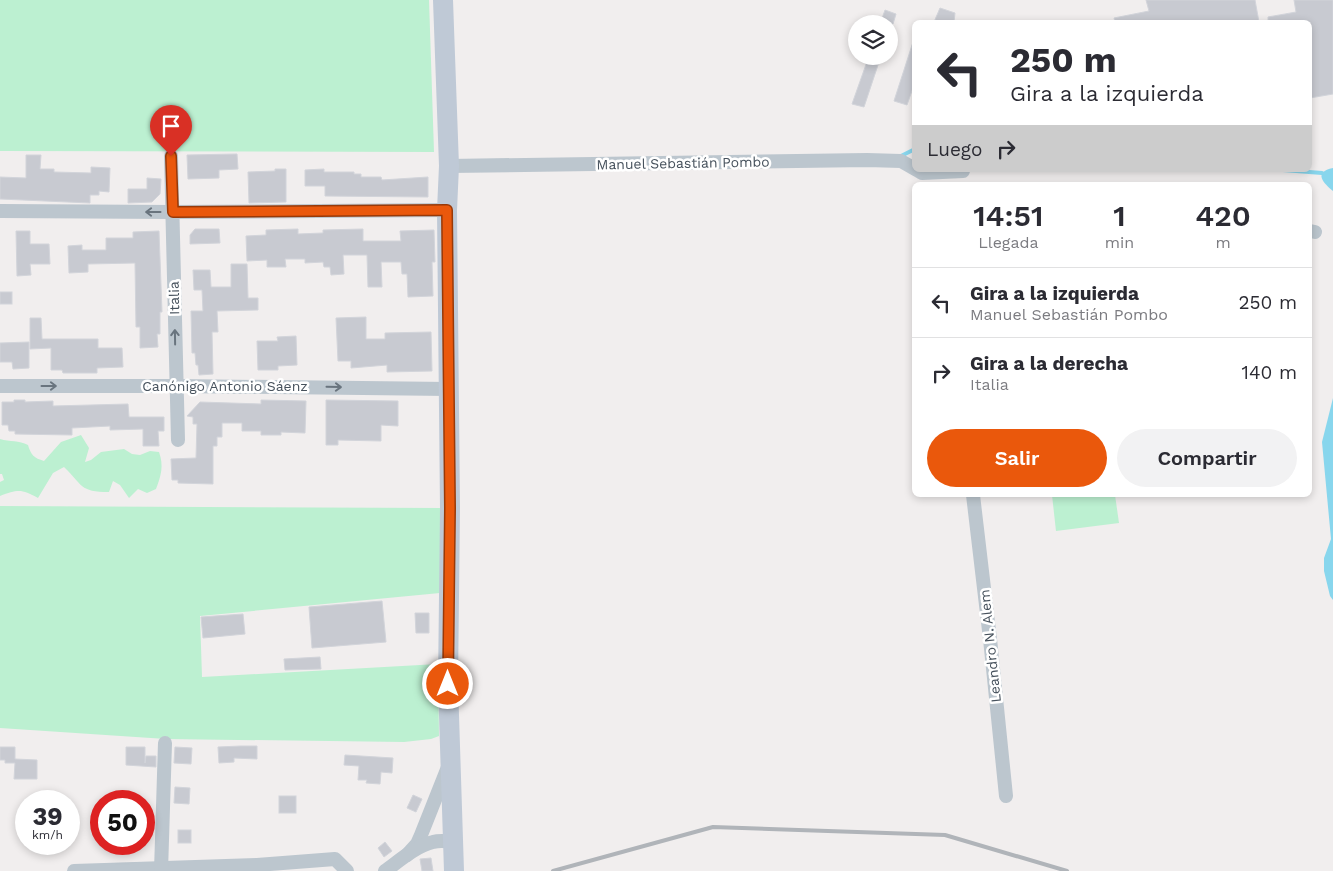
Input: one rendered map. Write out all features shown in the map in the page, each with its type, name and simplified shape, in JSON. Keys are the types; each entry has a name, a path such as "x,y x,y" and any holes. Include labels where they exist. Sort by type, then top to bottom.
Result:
{"main road":[{"path":"443,0 449,166 447,210 450,508 448,689 454,871"}],"street":[{"name":"Italia","path":"171,156 178,440"},
{"name":"Manuel Sebastián Pombo","path":"449,166 867,160 901,161 912,167"},
{"path":"0,211 447,210"},
{"name":"Canónigo Antonio Sáenz","path":"0,386 449,389"},
{"name":"Leandro N. Alem","path":"973,497 1006,796"},
{"path":"161,870 165,743"},
{"path":"407,855 417,844 451,759"},
{"path":"385,871 407,855 434,842 453,842"},
{"path":"74,871 253,868 335,859 347,871"}],"green space":[{"path":"0,0 429,0 434,152 0,151"},
{"path":"81,435 89,448 85,462 101,452 124,449 132,454 140,455 150,451 159,452 161,471 156,489 147,493 138,489 129,498 120,485 113,481 109,492 92,491 82,486 64,467 53,473 38,498 20,491 0,496 0,482 4,480 2,474 0,474 0,439 28,445 33,456 44,461 61,442"},
{"path":"1052,497 1115,497 1119,523 1056,531"},
{"path":"0,506 443,508 440,593 200,616 202,677 438,664 439,736 431,739 404,742 166,739 0,728"}],"water":[{"path":"1333,168 1333,191 1323,181 1322,175 1323,172"},
{"path":"1333,398 1333,600 1330,596 1324,571 1324,558 1331,539 1322,442"}],"building":[{"path":"1146,0 1255,0 1259,20 1114,20 1114,18 1149,11"},
{"path":"1294,0 1333,0 1333,94 1312,98 1312,20 1268,20 1268,17 1296,12"},
{"path":"940,8 955,13 954,20 935,20"},
{"path":"885,10 896,14 896,15 883,15"},
{"path":"912,45 912,91 907,105 894,101"},
{"path":"866,65 878,65 864,107 852,104"},
{"path":"237,154 238,169 219,170 219,178 188,179 187,155"},
{"path":"26,155 41,155 40,169 54,169 54,172 91,173 91,167 110,168 109,192 99,191 99,195 90,195 90,203 0,199 0,177 26,178"},
{"path":"275,169 286,169 286,202 249,203 248,172 275,171"},
{"path":"324,169 324,172 354,172 354,174 361,174 361,177 381,177 382,180 428,177 428,197 325,196 325,186 305,186 305,170"},
{"path":"147,178 161,179 160,194 152,202 128,203 128,189 147,189"},
{"path":"195,229 219,229 220,243 190,244 190,235"},
{"path":"298,229 298,234 323,233 323,230 363,229 363,241 401,241 400,231 434,230 435,262 432,262 433,296 408,297 407,274 402,274 401,262 381,262 382,287 368,287 367,255 343,255 344,274 331,275 330,267 324,267 323,262 305,263 305,259 285,259 286,267 267,267 267,260 247,261 246,236 266,235 266,230"},
{"path":"16,231 30,231 30,244 49,244 50,264 30,264 31,275 17,276"},
{"path":"159,231 162,312 160,312 160,334 157,334 158,347 140,348 140,327 136,327 135,263 88,264 88,272 69,273 68,246 82,245 82,250 106,250 106,238 133,238 133,232"},
{"path":"231,264 247,264 248,298 258,298 258,310 217,311 218,332 212,332 213,374 199,375 195,353 192,353 191,311 203,311 202,290 194,290 193,270 210,270 211,287 231,287"},
{"path":"0,292 12,292 12,304 0,304"},
{"path":"366,317 366,339 385,339 385,333 431,332 432,371 387,372 387,365 351,368 351,361 338,361 336,318"},
{"path":"30,318 41,318 42,339 98,339 98,348 122,348 123,367 97,368 97,373 63,373 62,370 51,370 51,348 30,349"},
{"path":"296,336 297,365 278,366 278,370 258,370 257,341 278,341 277,337"},
{"path":"29,342 29,368 13,369 12,362 0,362 0,343"},
{"path":"14,400 25,400 25,402 53,401 53,406 128,404 129,417 164,417 164,431 158,431 159,446 143,446 143,429 110,430 110,426 72,428 72,435 15,434 15,431 9,431 8,425 2,425 2,402 14,402"},
{"path":"261,400 306,401 305,433 281,432 281,435 261,435 261,431 242,431 242,423 222,423 222,437 217,437 217,446 213,446 213,484 178,483 178,480 172,480 171,459 196,458 197,424 193,424 193,417 187,416 200,402 261,404"},
{"path":"326,400 398,401 398,426 381,425 381,441 338,440 338,445 326,445"},
{"path":"382,601 386,642 312,648 309,607"},
{"path":"415,613 429,613 429,633 416,633"},
{"path":"243,614 245,634 203,638 201,617"},
{"path":"320,657 321,669 285,670 284,659"},
{"path":"257,746 257,759 234,758 234,762 219,763 218,747"},
{"path":"0,747 15,747 15,759 37,760 37,779 14,779 15,763 5,763 5,760 0,760"},
{"path":"126,747 145,747 145,763 146,756 156,756 156,767 126,765"},
{"path":"175,747 192,748 191,764 174,763"},
{"path":"345,755 393,758 392,773 381,772 380,784 366,783 367,780 358,780 359,766 344,765"},
{"path":"175,787 190,788 189,804 174,803"},
{"path":"413,795 422,799 416,812 407,808"},
{"path":"279,796 296,796 296,813 279,813"},
{"path":"178,830 191,830 191,843 178,843"},
{"path":"385,842 392,851 384,857 378,848"},
{"path":"431,858 433,871 422,871 420,859"}],"waterway":[{"path":"899,157 912,150"},
{"path":"1309,172 1322,173"}],"railway":[{"path":"553,871 713,827 945,835 1067,871"}],"route":[{"path":"171,156 173,212 447,210 450,508 448,684"}]}
